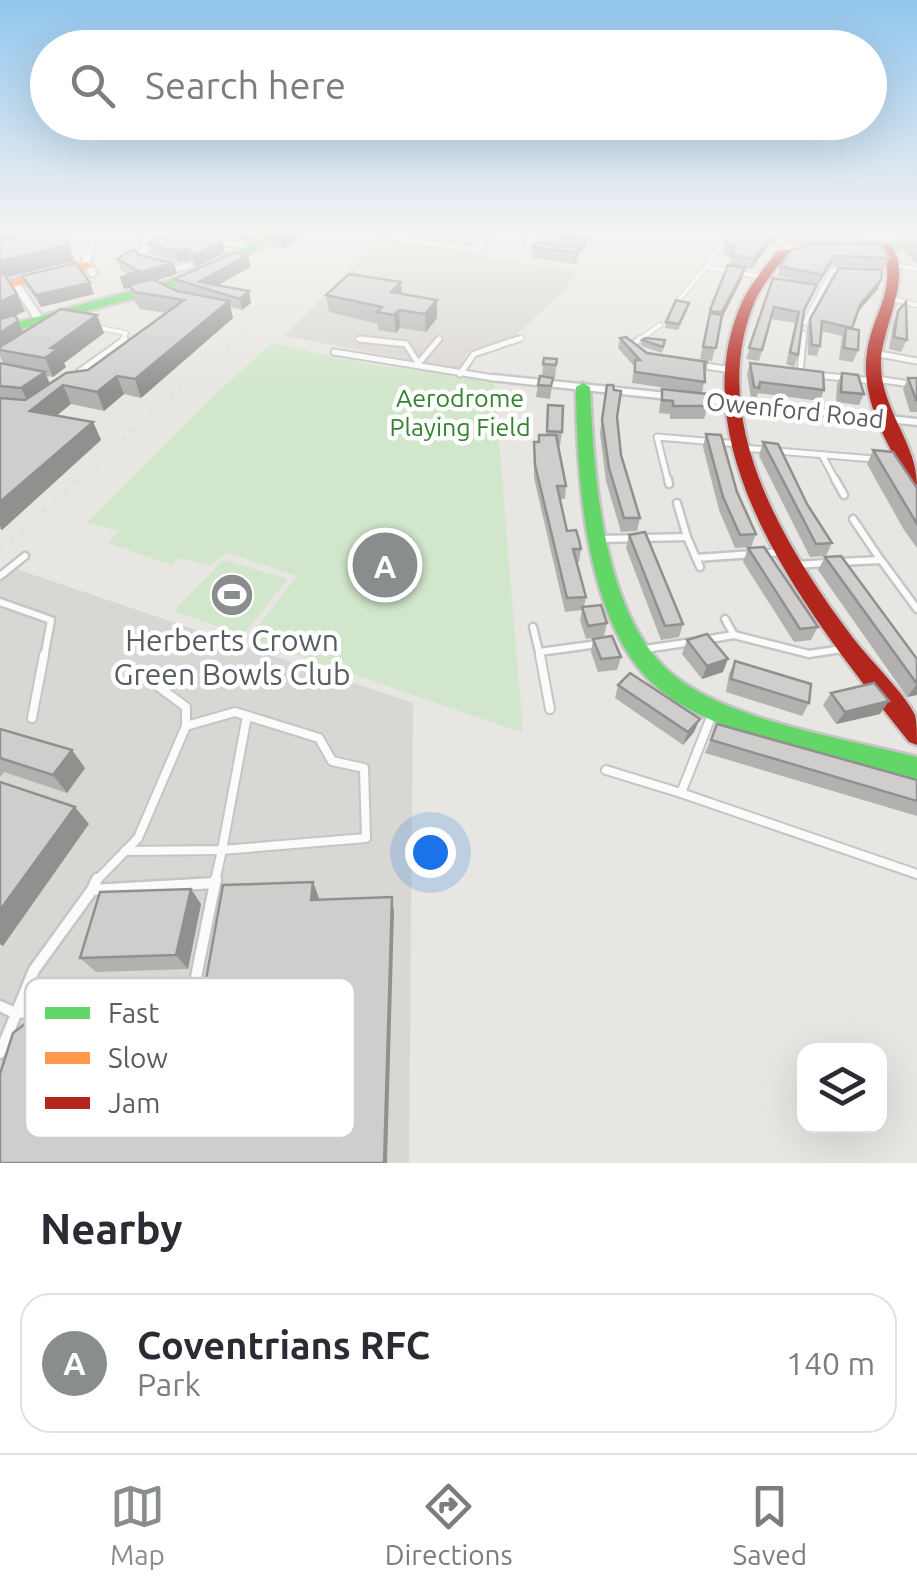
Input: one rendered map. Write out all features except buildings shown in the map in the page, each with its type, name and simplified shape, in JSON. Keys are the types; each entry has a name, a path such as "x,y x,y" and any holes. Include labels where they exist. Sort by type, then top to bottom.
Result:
{"street":[{"path":"8,284 40,321"},
{"path":"0,330 67,319 161,284"},
{"path":"760,284 742,314 733,403 741,446 789,558 848,648 902,708 917,735"},
{"path":"895,284 879,320 873,353 874,380 886,419 908,467"},
{"name":"Owenford Road","path":"494,378 917,422"},
{"path":"583,387 582,440 599,539 630,644 666,681 715,707 917,768"}],"lane":[{"path":"678,301 692,284"},
{"path":"805,324 825,284"},
{"path":"890,299 917,305"},
{"path":"646,357 630,346 660,325"},
{"path":"79,372 125,339 126,333 90,326"},
{"path":"800,374 804,333"},
{"path":"460,374 474,354 522,338"},
{"path":"417,365 438,339"},
{"path":"358,340 406,344 417,365"},
{"path":"336,349 334,352 494,378"},
{"path":"873,353 917,361"},
{"path":"682,362 738,367"},
{"path":"783,371 917,385"},
{"path":"669,484 657,437 882,460"},
{"path":"822,454 844,495"},
{"path":"676,503 700,568"},
{"path":"852,519 917,609"},
{"path":"599,539 687,537"},
{"path":"0,576 25,556"},
{"path":"696,558 880,560"},
{"path":"0,602 52,620 32,718"},
{"path":"726,620 734,635"},
{"path":"533,627 550,709"},
{"path":"630,644 734,635 809,654 848,648"},
{"path":"539,652 603,643"},
{"path":"31,978 92,890 98,875 138,838 186,726 186,707 159,687"},
{"path":"681,793 715,707"},
{"path":"123,852 222,850 366,838 364,768 332,761 320,738 235,712 186,726"},
{"path":"195,978 247,716"},
{"path":"606,770 917,874"},
{"path":"92,890 215,883"},
{"path":"0,1053 25,991"},
{"path":"0,1006 25,1012"}],"shaded area":[{"path":"336,284 569,284 516,335 467,353 459,369 284,336"},
{"path":"10,567 413,703 409,1163 0,1163 0,576"}],"green space":[{"name":"Aerodrome Playing Field","path":"272,343 373,365 494,380 523,733 249,638 297,576 226,552 211,565 180,558 172,565 108,543 119,531 87,522"},
{"name":"Herberts Crown Green Bowls Club","path":"223,560 288,579 243,635 174,611"}],"railway":[{"path":"234,342 299,284"},
{"path":"77,481 237,339"},
{"path":"0,550 80,479"}],"traffic: fast":[{"path":"0,331 171,284"},
{"path":"583,387 598,544 623,623 642,656 665,681 719,711 786,734 917,768"}],"traffic: slow":[{"path":"0,286 8,284"}],"traffic: jam":[{"path":"758,284 747,305 732,361 734,419 750,477 775,535 808,591 917,735"},
{"path":"894,284 874,349 874,380 888,425 917,480"}],"place":[{"name":"Coventrians RFC","path":"385,565"},
{"name":"Herberts Crown Green Bowls Club","path":"232,595"}]}
